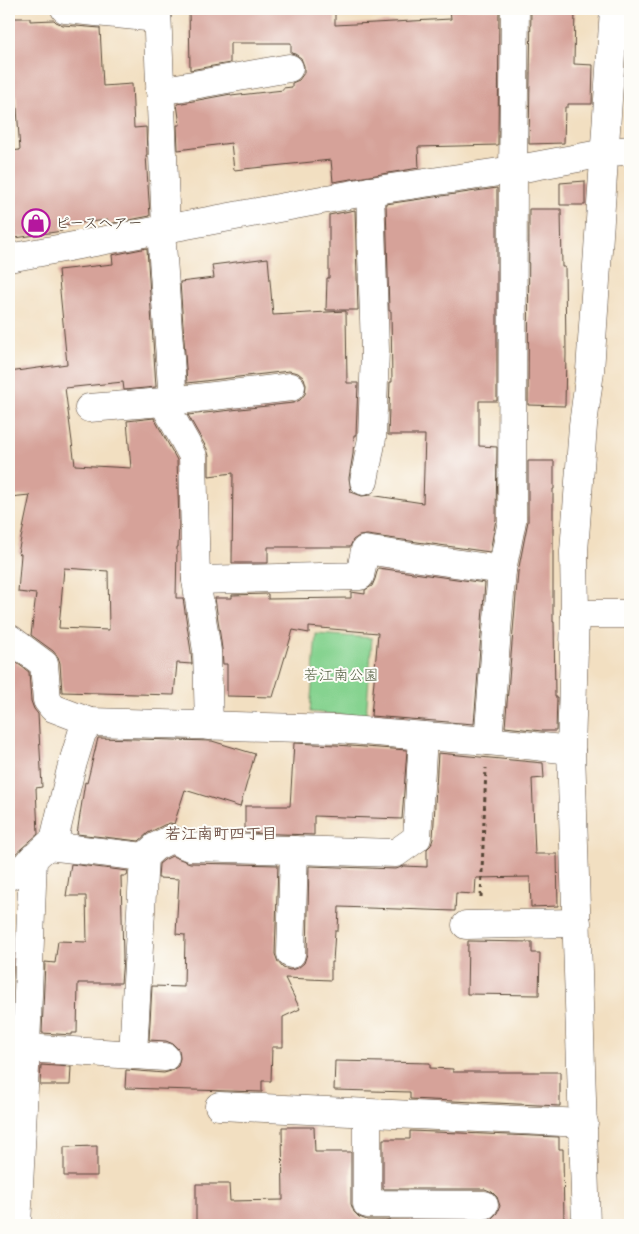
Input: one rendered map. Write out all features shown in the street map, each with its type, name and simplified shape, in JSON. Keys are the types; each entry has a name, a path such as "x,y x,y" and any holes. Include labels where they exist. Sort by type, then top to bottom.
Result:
{"street":[{"path":"65,9 157,13 168,402 193,456 196,580 207,651 208,726"},
{"path":"488,741 502,570 512,521 515,9"},
{"path":"586,1225 572,750 575,614 574,552 583,425 617,152 614,9"},
{"path":"160,91 289,68"},
{"path":"9,258 370,191 513,170 617,152"},
{"path":"364,481 372,438 375,350 370,191"},
{"path":"89,408 168,402 291,388"},
{"path":"196,580 360,576 365,550 502,570"},
{"path":"575,614 630,614"},
{"path":"9,638 44,664 47,700 53,708 90,722 337,729 572,750"},
{"path":"9,876 23,868 54,840 71,769 82,733 90,722"},
{"path":"134,1054 144,857 155,847 171,839 190,847 396,853 417,838 423,736"},
{"path":"291,954 294,850"},
{"path":"41,852 144,857"},
{"path":"17,1225 30,958 41,852"},
{"path":"473,925 577,924"},
{"path":"26,1048 165,1057"},
{"path":"218,1106 584,1123"},
{"path":"367,1114 367,1204 484,1205"}],"path":[{"path":"473,925 488,741"}],"green space":[{"name":"若江南公園","path":"316,634 372,638 366,717 310,712"}],"building":[{"path":"189,9 335,9 335,25 451,19 450,9 499,9 498,145 418,147 419,168 333,182 331,160 234,170 231,143 178,150 177,125 180,125 177,104 231,94 231,96 283,90 283,88 292,87 292,83 299,80 304,73 301,58 291,53 291,43 230,43 230,63 190,70"},
{"path":"531,9 575,9 574,64 593,65 592,104 568,104 568,107 565,107 564,143 529,144"},
{"path":"9,18 30,18 30,21 54,20 63,25 100,28 103,86 132,84 134,128 146,127 150,216 108,224 108,220 61,225 62,231 9,239 9,151 20,150 16,95 9,95"},
{"path":"585,181 585,205 560,205 560,183"},
{"path":"497,188 497,401 479,401 479,446 497,447 496,519 490,552 367,535 359,536 353,540 350,547 268,547 268,563 232,563 233,473 209,476 207,449 188,415 293,403 300,400 305,394 306,385 304,378 298,373 289,371 187,383 180,282 214,278 212,265 268,258 273,315 346,311 347,383 358,383 356,435 354,435 349,478 351,492 362,496 370,495 423,503 425,435 388,435 390,382 392,382 386,204"},
{"path":"529,209 561,209 562,267 565,267 565,406 528,405"},
{"path":"355,210 358,310 326,310 327,278 329,278 329,215"},
{"path":"147,248 156,387 124,390 123,382 65,388 75,465 131,468 127,421 154,418 177,460 179,524 176,598 183,598 192,664 177,663 174,695 62,692 58,657 31,635 36,594 18,592 21,554 18,553 30,495 9,497 9,372 67,364 58,270 113,264 112,255","holes":["64,568 108,571 109,630 59,628"]},
{"path":"528,461 554,461 553,622 555,697 557,697 556,731 505,727 518,572 528,521"},
{"path":"378,568 485,583 474,724 371,716 378,633 309,627 309,633 293,630 273,697 227,696 227,664 223,664 215,598 232,598 232,595 268,594 268,599 351,598 351,592 365,594 365,590 372,586"},
{"path":"9,657 29,672 31,701 38,714 42,787 36,788 38,834 9,858"},
{"path":"98,738 212,741 255,754 240,807 185,790 174,824 164,825 148,833 139,841 77,834 85,782 87,783"},
{"path":"294,743 407,750 402,819 314,816 314,835 245,833 245,806 290,806"},
{"path":"438,753 543,763 544,778 532,779 535,854 557,854 558,906 531,907 530,877 476,878 475,894 456,893 455,911 339,907 338,931 335,931 333,962 331,962 331,980 285,978 300,1009 283,1017 283,1047 272,1047 271,1081 262,1081 262,1092 125,1088 126,1070 164,1073 178,1066 180,1058 179,1050 173,1044 166,1041 149,1040 152,986 184,987 185,935 176,934 179,879 158,878 159,864 172,856 190,863 278,865 275,954 283,968 290,970 298,968 304,963 307,954 309,866 396,869 404,866 427,867 427,849 433,839"},
{"path":"71,864 128,871 127,876 121,876 123,958 121,983 78,983 77,1033 72,1033 72,1035 42,1033 45,962 55,963 58,941 87,942 86,896 66,896"},
{"path":"9,940 14,940 9,1080"},
{"path":"468,941 532,942 532,953 540,953 539,995 467,994"},
{"path":"335,1061 430,1063 430,1068 453,1069 453,1072 560,1072 560,1106 410,1099 410,1092 334,1090"},
{"path":"41,1065 71,1067 70,1085 40,1085"},
{"path":"282,1127 314,1127 315,1152 351,1152 351,1204 354,1212 359,1217 367,1220 484,1221 492,1218 500,1206 497,1197 485,1189 383,1189 383,1139 410,1139 410,1131 559,1137 559,1149 563,1149 564,1225 196,1225 196,1184 229,1184 230,1201 283,1200"},
{"path":"97,1146 97,1176 64,1176 64,1147"}],"place":[{"name":"ピースヘアー","path":"36,223"}],"district":[{"name":"若江南町四丁目","path":"221,834"}]}
